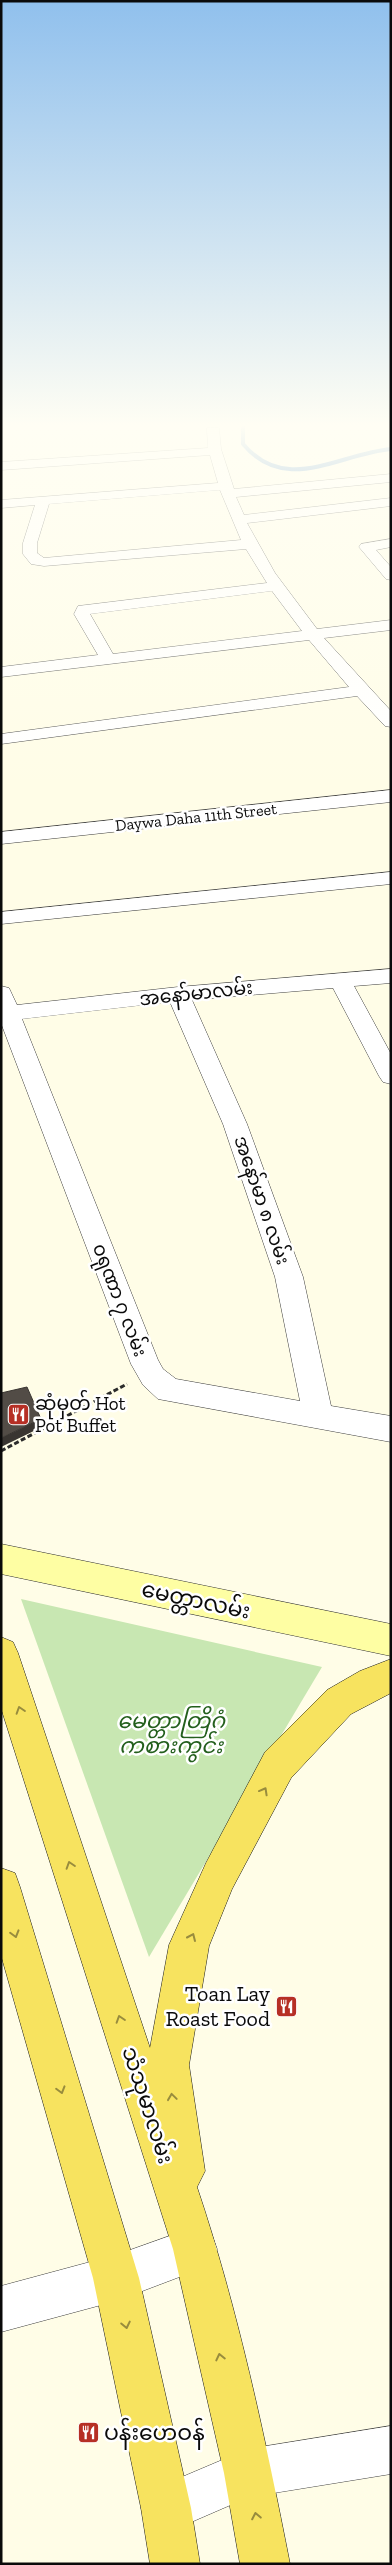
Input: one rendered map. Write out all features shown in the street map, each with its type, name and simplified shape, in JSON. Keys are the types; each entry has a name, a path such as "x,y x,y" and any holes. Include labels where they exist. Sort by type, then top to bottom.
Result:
{"main road":[{"name":"မေတ္တာလမ်း","path":"1,1559 391,1640"},
{"name":"သံသုမာလမ်း","path":"1,1654 195,2249 248,2473 265,2564"},
{"path":"195,2249 168,2064 189,1945 219,1876 278,1764 339,1702 372,1683 391,1676"},
{"path":"1,1887 116,2278 166,2508 175,2564"}],"street":[{"path":"30,548 30,554 36,561 44,562 208,548"},
{"path":"252,548 311,634 391,722"},
{"path":"367,548 391,576"},
{"path":"108,658 82,614 83,608 278,586"},
{"path":"1,672 391,625"},
{"path":"1,739 361,690"},
{"name":"Daywa Daha 11th Street","path":"1,838 391,796"},
{"path":"1,918 391,878"},
{"name":"အနော်မာလမ်း","path":"4,1006 391,976"},
{"path":"339,979 391,1076"},
{"name":"အနော်မာ ၈ လမ်း","path":"178,994 235,1124 289,1277 318,1416"},
{"name":"၀ရုဏာ ၇ လမ်း","path":"4,1006 141,1355 150,1372 168,1390 391,1429"},
{"path":"1,2309 116,2278 195,2249"},
{"path":"166,2508 248,2473 391,2450"}],"path":[{"path":"1,1451 150,1372"}],"green space":[{"name":"မေတ္တာတြိဂံ ကစားကွင်း","path":"21,1599 322,1667 149,1957"}],"building":[{"name":"ဆုံမှတ် Hot Pot Buffet","path":"27,1387 41,1419 1,1438 1,1393"}],"place":[{"name":"ဆုံမှတ် Hot Pot Buffet","path":"19,1414"},
{"name":"Toan Lay Roast Food","path":"286,2006"},
{"name":"ပန်းဟေဝန်","path":"88,2432"}]}
